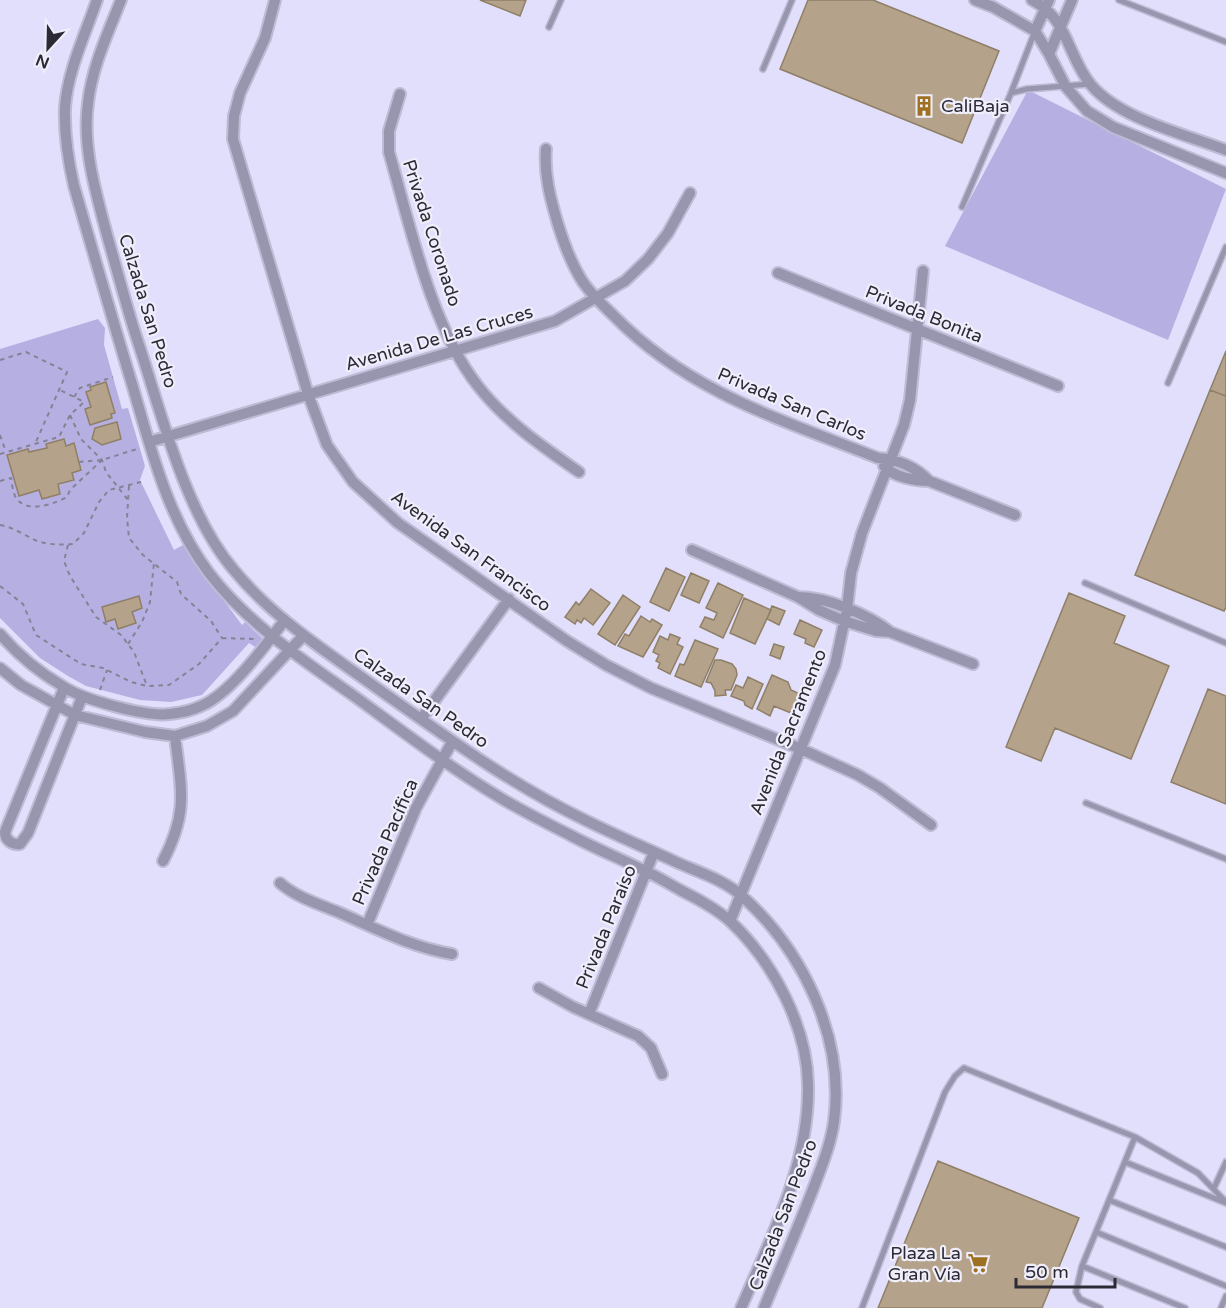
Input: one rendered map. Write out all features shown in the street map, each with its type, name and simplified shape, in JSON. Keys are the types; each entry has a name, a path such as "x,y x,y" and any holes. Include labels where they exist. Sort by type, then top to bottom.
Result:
{"street":[{"name":"Calzada San Pedro","path":"98,0 72,69 66,106 65,129 74,186 110,311 144,445 180,523 210,573 244,610 289,650 498,797 578,840 646,871 708,904 730,921 754,947 779,982 791,1010 803,1050 808,1081 808,1107 798,1162 786,1201 741,1308"},
{"name":"Calzada San Pedro","path":"121,0 95,69 88,104 87,129 91,165 126,305 169,436 201,522 230,566 284,621 452,742 548,801 709,876 740,894 776,933 801,969 823,1018 831,1048 835,1088 834,1119 829,1146 806,1210 764,1308"},
{"name":"Avenida San Francisco","path":"275,0 265,38 240,93 234,116 233,139 308,394 327,445 352,482 398,523 567,641 606,665 651,688 801,749 858,775 931,825"},
{"path":"975,0 1001,11 1035,31 1066,87 1087,111 1113,127 1226,173"},
{"path":"1032,0 1047,4 1061,26 1090,84 1103,98 1118,108 1226,150"},
{"path":"1049,54 1072,0"},
{"path":"1035,31 1047,4"},
{"name":"Privada Coronado","path":"400,94 389,131 388,152 431,295 456,351 478,386 512,422 579,472"},
{"path":"65,129 87,129"},
{"name":"Privada San Carlos","path":"546,149 545,167 552,204 564,246 582,280 596,299 630,333 669,364 736,402 878,458 891,459 921,472 929,481"},
{"name":"Avenida De Las Cruces","path":"144,445 555,321 625,281 648,259 668,233 690,193"},
{"name":"Avenida Sacramento","path":"730,921 835,665 847,609 851,573 862,533 904,425 910,400 923,271"},
{"name":"Privada Bonita","path":"778,273 1058,386"},
{"path":"110,311 126,305"},
{"name":"Privada San Carlos","path":"878,458 887,470 915,481 929,481 1015,515"},
{"path":"692,550 798,597 819,610 844,621 876,631 890,632"},
{"path":"798,597 814,597 847,609 879,624 890,632 973,664"},
{"path":"421,719 509,599"},
{"path":"0,634 35,668 82,697 135,710 168,714 202,706 226,689 284,621"},
{"path":"0,668 21,686 75,715 145,732 175,736 207,726 233,711 303,636"},
{"path":"64,688 5,832 7,840 12,843 20,844 28,833 82,697"},
{"path":"163,861 174,839 180,819 182,797 175,736"},
{"name":"Privada Pacífica","path":"367,925 416,808 452,742"},
{"name":"Privada Paraíso","path":"589,1014 654,852"},
{"name":"Privada Pacífica","path":"280,883 289,891 367,925 417,945 452,954"},
{"name":"Privada Paraíso","path":"539,988 557,999 638,1035 651,1048 662,1074"},
{"path":"786,1201 806,1210"}],"lane":[{"path":"549,27 561,0"},
{"path":"763,69 792,0"},
{"path":"1119,0 1226,42"},
{"path":"962,207 1035,31"},
{"path":"1011,93 1038,88 1090,84"},
{"path":"1168,383 1226,247"},
{"path":"1086,584 1226,643"},
{"path":"1086,803 1226,859"},
{"path":"862,1308 945,1092 959,1071 964,1068 1135,1137 1188,1167 1214,1188 1226,1202"},
{"path":"1100,1308 1077,1296 1082,1266 1135,1137"},
{"path":"1125,1162 1226,1202"},
{"path":"1214,1188 1226,1162"},
{"path":"1109,1200 1226,1247"},
{"path":"1096,1232 1226,1286"},
{"path":"1082,1266 1185,1308"},
{"path":"1221,1308 1225,1300"}],"path":[{"path":"0,360 26,352 67,372 35,444"},
{"path":"74,397 80,388 113,377"},
{"path":"0,454 59,437 70,415 84,402 59,389"},
{"path":"70,415 81,439 102,460 106,472 128,500"},
{"path":"0,435 6,452"},
{"path":"79,462 102,460 144,445"},
{"path":"0,481 11,478 15,497 22,503 33,506 54,504 67,497 70,490 102,460"},
{"path":"1,524 37,541 58,545 73,544 84,533 99,502 110,490 141,482"},
{"path":"129,486 127,518 129,538 143,555 177,582 181,594 212,621 222,638"},
{"path":"68,544 64,561 70,576 96,617 121,635 134,652 147,686"},
{"path":"128,644 142,622 150,602 154,563"},
{"path":"0,586 22,604 36,635 81,664 107,670 132,682 147,686 169,685 199,664 222,638"},
{"path":"222,638 255,639"},
{"path":"100,690 107,670"}],"shaded area":[{"path":"1028,90 1226,189 1168,340 945,246"},
{"path":"98,319 105,328 104,345 122,409 128,408 145,466 140,480 174,550 183,545 242,625 245,622 263,639 255,647 249,643 202,695 171,702 140,700 86,686 40,658 0,618 0,349"}],"building":[{"path":"480,0 526,0 520,16"},
{"name":"CaliBaja","path":"808,0 873,0 999,51 962,143 780,69"},
{"path":"1226,351 1226,396 1210,390"},
{"path":"106,382 115,413 111,414 112,418 90,425 85,409 91,407 86,392 91,390 90,387"},
{"path":"1210,390 1226,396 1226,607 1224,611 1135,575"},
{"path":"117,422 121,439 102,445 92,439 95,428"},
{"path":"64,439 66,446 74,443 81,470 72,473 74,480 58,484 60,494 42,499 39,490 19,496 7,455 28,449 29,452 47,448 46,444"},
{"path":"666,568 685,577 669,611 650,602"},
{"path":"691,573 709,581 699,603 681,595"},
{"path":"718,583 743,595 723,638 700,627 705,617 714,620 717,613 706,608"},
{"path":"591,589 610,603 593,625 584,618 581,623 577,620 575,624 565,617 576,602 579,605"},
{"path":"1069,593 1125,616 1114,643 1169,666 1131,759 1055,728 1041,761 1006,747"},
{"path":"623,595 640,607 615,645 598,634"},
{"path":"139,596 142,608 132,612 136,623 118,629 115,619 106,622 102,607"},
{"path":"744,598 771,610 755,644 730,633"},
{"path":"772,606 785,611 779,625 767,619"},
{"path":"641,616 650,622 652,619 662,625 643,657 618,646 625,634 629,636"},
{"path":"800,620 822,630 814,647 805,643 806,639 794,634"},
{"path":"670,634 680,638 677,644 683,647 670,674 658,668 660,663 656,661 659,655 653,652 660,636 668,640"},
{"path":"695,640 718,649 701,687 675,676 680,664 684,665"},
{"path":"774,644 784,647 780,659 770,655"},
{"path":"715,660 732,664 736,669 737,675 731,690 725,690 726,695 715,696 711,683 706,682"},
{"path":"772,675 788,682 791,690 800,694 791,713 774,706 770,716 757,709"},
{"path":"748,677 763,684 752,709 745,705 744,701 731,696 736,685 743,688"},
{"path":"1208,689 1226,696 1226,804 1171,782"},
{"name":"Plaza La Gran Vía","path":"938,1161 1079,1218 1042,1308 878,1308"}],"place":[{"name":"CaliBaja","path":"924,106"},
{"name":"Plaza La Gran Vía","path":"978,1263"}]}
